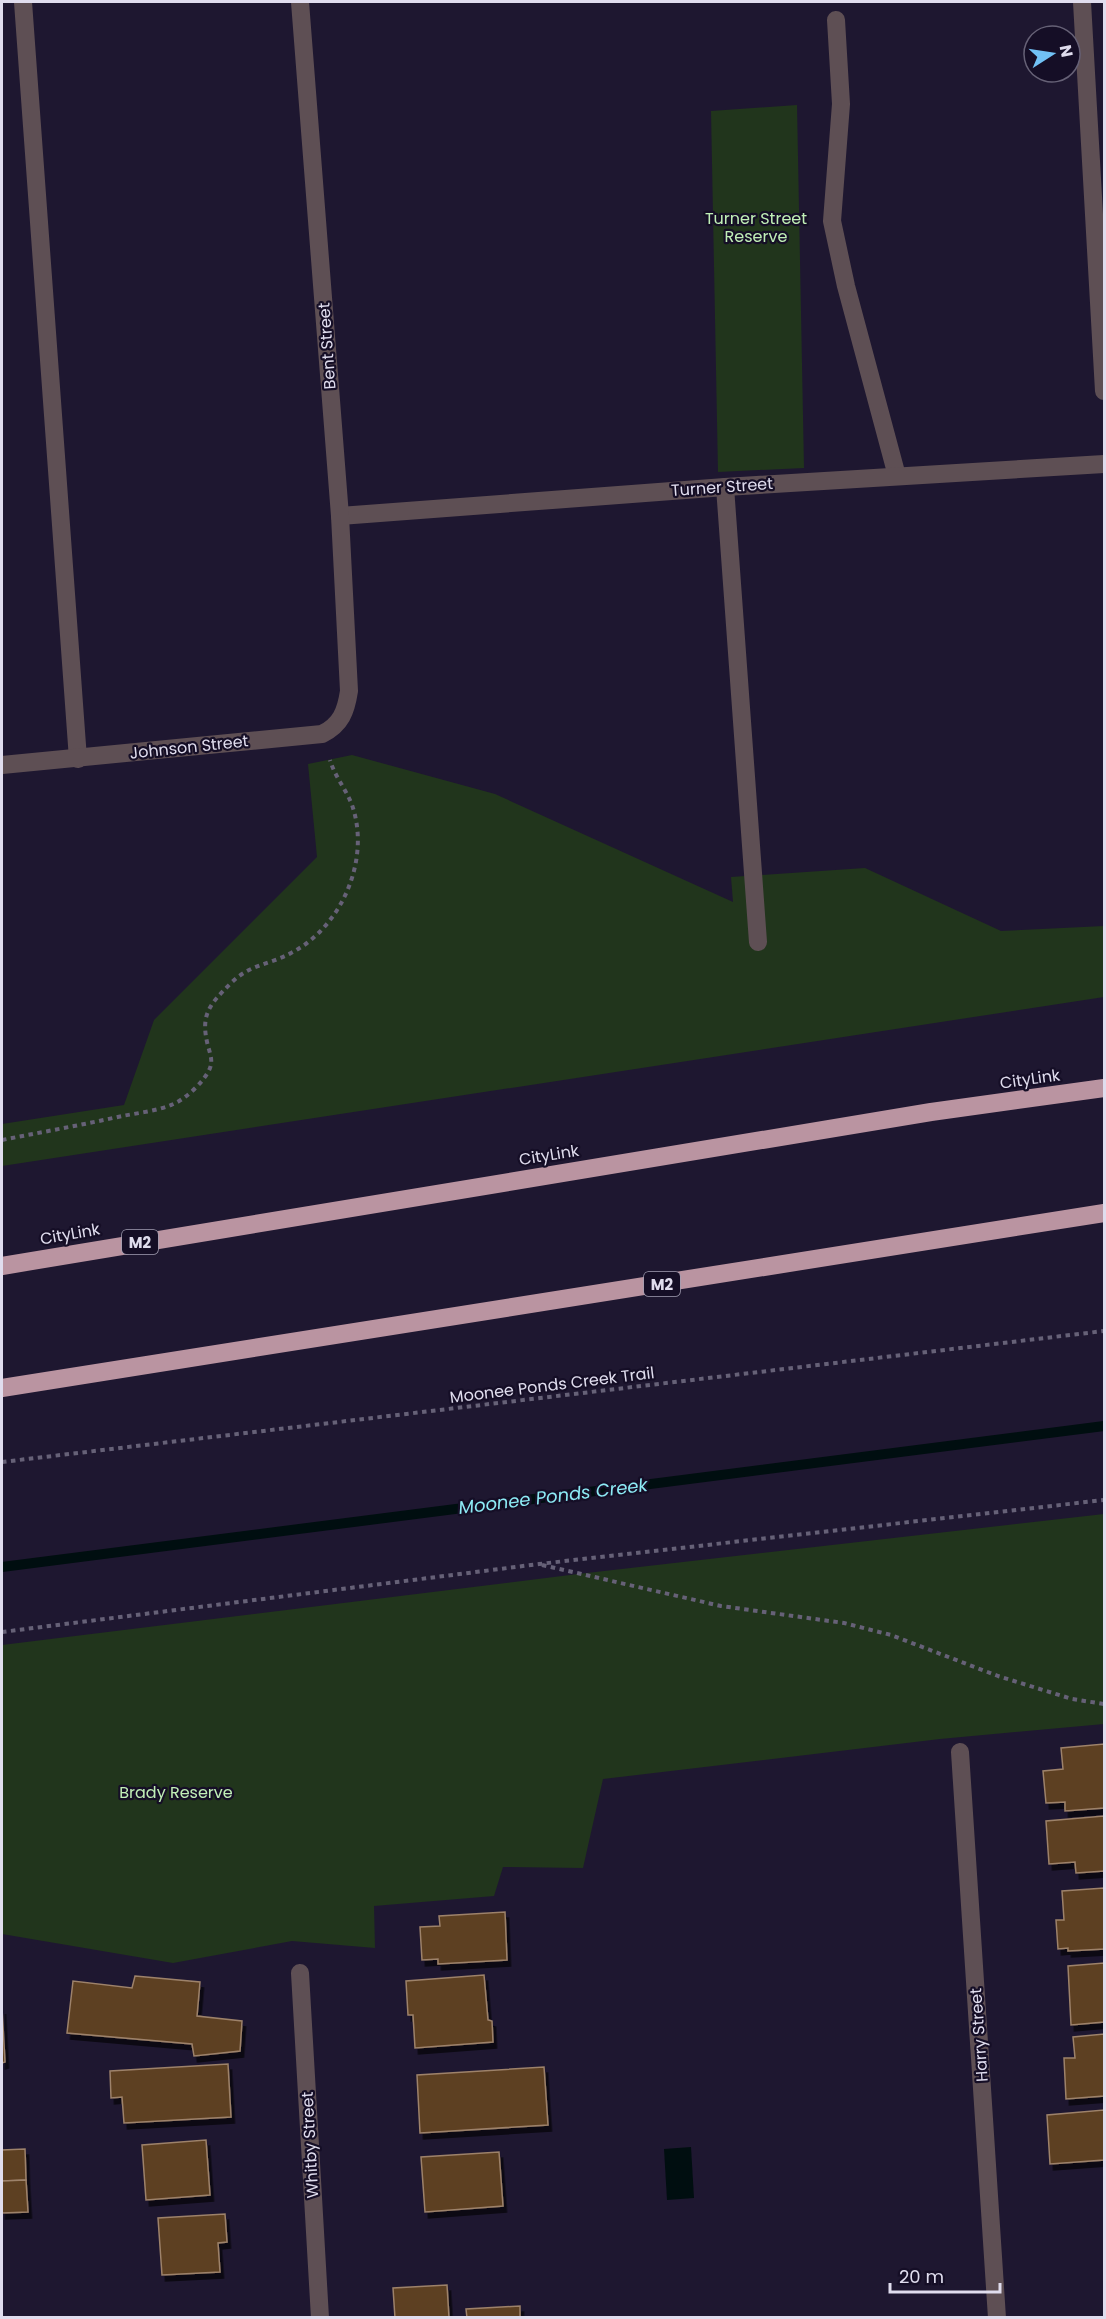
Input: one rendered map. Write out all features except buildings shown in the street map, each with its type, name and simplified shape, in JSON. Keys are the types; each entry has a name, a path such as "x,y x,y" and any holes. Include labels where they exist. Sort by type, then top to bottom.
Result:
{"highway":[{"name":"CityLink","path":"2,1266 931,1112 1104,1088"},
{"name":"M2","path":"2,1388 1104,1213"}],"street":[{"path":"23,2 78,759"},
{"name":"Bent Street","path":"300,2 340,516 349,691 347,708 341,719 333,728 322,734"},
{"path":"1082,2 1104,391"},
{"path":"837,20 841,104 832,221 846,286 897,476"},
{"name":"Turner Street","path":"340,516 725,487 1104,464"},
{"path":"725,487 758,942"},
{"name":"Johnson Street","path":"2,765 322,734"},
{"name":"Harry Street","path":"960,1752 997,2318"},
{"name":"Whitby Street","path":"300,1973 320,2318"}],"path":[{"path":"2,1140 173,1105 205,1078 212,1065 202,1026 220,993 243,971 291,954 309,941 337,909 349,890 357,863 357,833 352,804 334,776 322,734"},
{"name":"Moonee Ponds Creek Trail","path":"2,1462 1104,1331"},
{"path":"2,1632 539,1564 1104,1500"},
{"path":"539,1564 721,1605 844,1623 891,1635 998,1676 1072,1699 1104,1704"}],"green space":[{"name":"Turner Street Reserve","path":"797,105 804,468 718,472 711,111"},
{"path":"352,755 495,794 733,902 731,877 865,868 1001,931 1104,926 1104,997 2,1166 2,1124 124,1105 154,1020 317,857 308,764"},
{"name":"Brady Reserve","path":"1104,1514 1104,1724 940,1739 603,1779 583,1868 503,1867 494,1896 374,1906 375,1948 292,1941 173,1963 2,1934 2,1645 578,1574"}],"shaded area":[{"path":"691,2147 694,2198 667,2200 664,2149"}],"waterway":[{"name":"Moonee Ponds Creek","path":"2,1567 1104,1426"}]}
